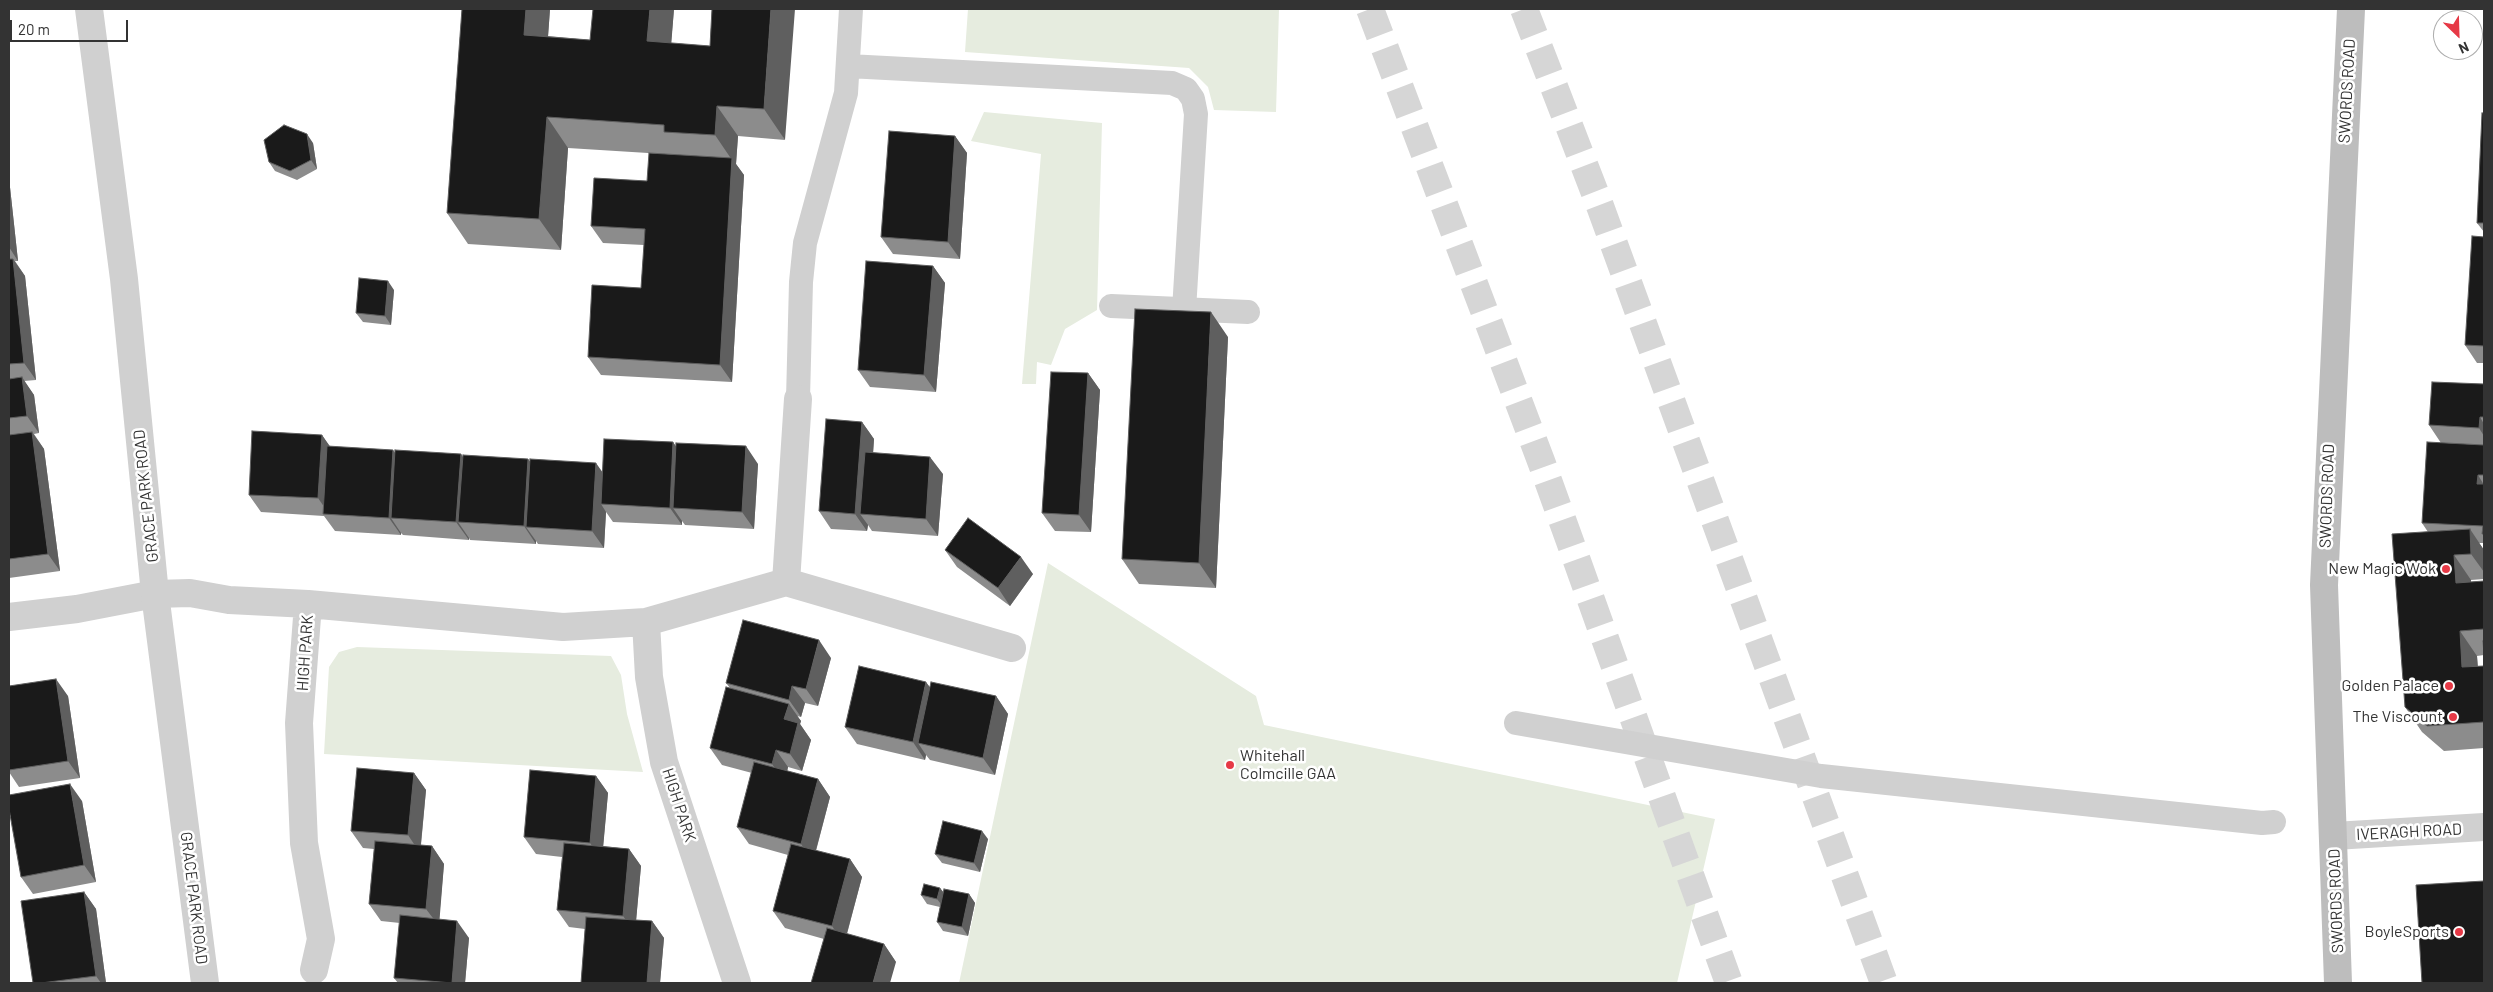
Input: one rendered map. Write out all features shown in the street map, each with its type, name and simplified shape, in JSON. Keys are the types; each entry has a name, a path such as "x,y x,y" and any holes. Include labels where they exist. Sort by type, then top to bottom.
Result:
{"main road":[{"name":"SWORDS ROAD","path":"2338,983 2334,836 2325,659 2324,585 2351,9"}],"street":[{"name":"GRACE PARK ROAD","path":"89,9 124,279 155,594 205,983"},
{"path":"798,399 786,582 1012,648"},
{"name":"HIGH PARK","path":"9,618 77,609 155,594 190,594 229,600 308,604 563,627 646,622 786,582"},
{"name":"HIGH PARK","path":"308,604 299,723 304,844 321,939 314,970"},
{"name":"HIGH PARK","path":"646,622 650,676 664,762 738,983"},
{"name":"IVERAGH ROAD","path":"2334,836 2484,828"}],"lane":[{"path":"798,399 801,282 805,243 846,94 851,9"},
{"path":"848,66 1172,83 1186,89 1193,99 1196,114 1184,310"},
{"path":"1110,306 1248,312"},
{"path":"1516,723 1821,776 2252,822 2274,822"}],"shaded area":[{"path":"968,9 1279,9 1276,112 1214,110 1208,87 1189,68 965,52"},
{"path":"984,112 1102,123 1097,310 1065,329 1051,365 1037,362 1036,384 1022,384 1041,154 971,141"},
{"name":"Whitehall Colmcille GAA","path":"1048,563 1256,696 1264,725 1715,819 1677,983 959,983"},
{"path":"357,647 611,656 621,675 627,714 643,772 324,754 329,667 339,652"}],"building":[{"path":"462,9 526,9 524,35 590,40 593,9 650,9 647,41 710,46 712,9 771,9 764,109 717,106 715,135 664,132 664,125 547,117 539,219 447,213"},
{"path":"2482,113 2484,113 2484,223 2477,223"},
{"path":"284,125 307,134 311,160 290,171 269,162 264,140"},
{"path":"889,131 955,136 948,242 881,237"},
{"path":"649,153 732,158 720,365 588,357 592,285 641,288 645,229 591,226 594,178 647,181"},
{"path":"2472,236 2484,237 2484,346 2465,345"},
{"path":"9,259 13,259 24,363 9,364"},
{"path":"866,261 933,266 924,375 858,370"},
{"path":"359,278 388,281 385,316 356,313"},
{"path":"1135,309 1211,312 1199,563 1122,559"},
{"path":"1051,372 1088,373 1079,515 1042,513"},
{"path":"22,377 27,416 9,418 9,379"},
{"path":"2432,382 2484,384 2484,417 2480,417 2479,428 2429,425"},
{"path":"826,419 862,422 855,514 819,511"},
{"path":"252,431 322,435 318,498 249,495"},
{"path":"32,432 48,554 9,559 9,435"},
{"path":"604,439 673,442 670,508 601,504"},
{"path":"2427,442 2484,445 2484,475 2478,475 2477,484 2484,484 2484,534 2482,534 2483,526 2422,523"},
{"path":"676,443 746,446 742,512 673,508"},
{"path":"327,446 393,450 389,518 323,514"},
{"path":"395,450 461,454 456,522 391,518"},
{"path":"865,452 930,457 926,519 860,514"},
{"path":"463,455 528,459 524,526 458,522"},
{"path":"530,459 596,463 592,531 526,527"},
{"path":"968,518 1021,557 998,588 945,550"},
{"path":"2470,529 2471,554 2454,555 2456,583 2484,581 2484,629 2460,631 2462,667 2484,666 2484,722 2427,726 2405,707 2392,534"},
{"path":"743,620 819,640 806,689 792,686 789,700 726,683"},
{"path":"859,666 926,682 913,742 845,727"},
{"path":"56,679 68,761 9,770 9,686"},
{"path":"931,682 996,696 983,758 918,743"},
{"path":"726,687 789,704 784,719 798,723 790,754 776,750 772,764 710,748"},
{"path":"754,762 818,779 801,844 737,827"},
{"path":"357,768 414,773 408,835 351,831"},
{"path":"530,770 596,776 590,843 524,837"},
{"path":"70,784 84,865 21,877 9,809 9,795"},
{"path":"943,821 982,831 974,863 935,854"},
{"path":"375,841 432,846 426,909 369,904"},
{"path":"564,843 629,849 623,916 557,910"},
{"path":"791,844 850,859 832,926 773,911"},
{"path":"2484,881 2484,983 2422,983 2416,885"},
{"path":"924,884 940,888 937,899 921,895"},
{"path":"944,889 969,894 962,927 937,922"},
{"path":"84,892 96,976 33,983 21,901"},
{"path":"400,915 457,921 452,983 394,978"},
{"path":"586,917 652,921 647,983 581,983"},
{"path":"827,928 884,944 873,983 811,983"}],"tunnel":[{"path":"1370,9 1541,461 1729,983"},
{"path":"1524,9 1600,206 1884,983"}],"place":[{"name":"New Magic Wok","path":"2446,569"},
{"name":"Golden Palace","path":"2449,686"},
{"name":"The Viscount","path":"2453,717"},
{"name":"Whitehall Colmcille GAA","path":"1230,765"},
{"name":"BoyleSports","path":"2459,932"}]}
